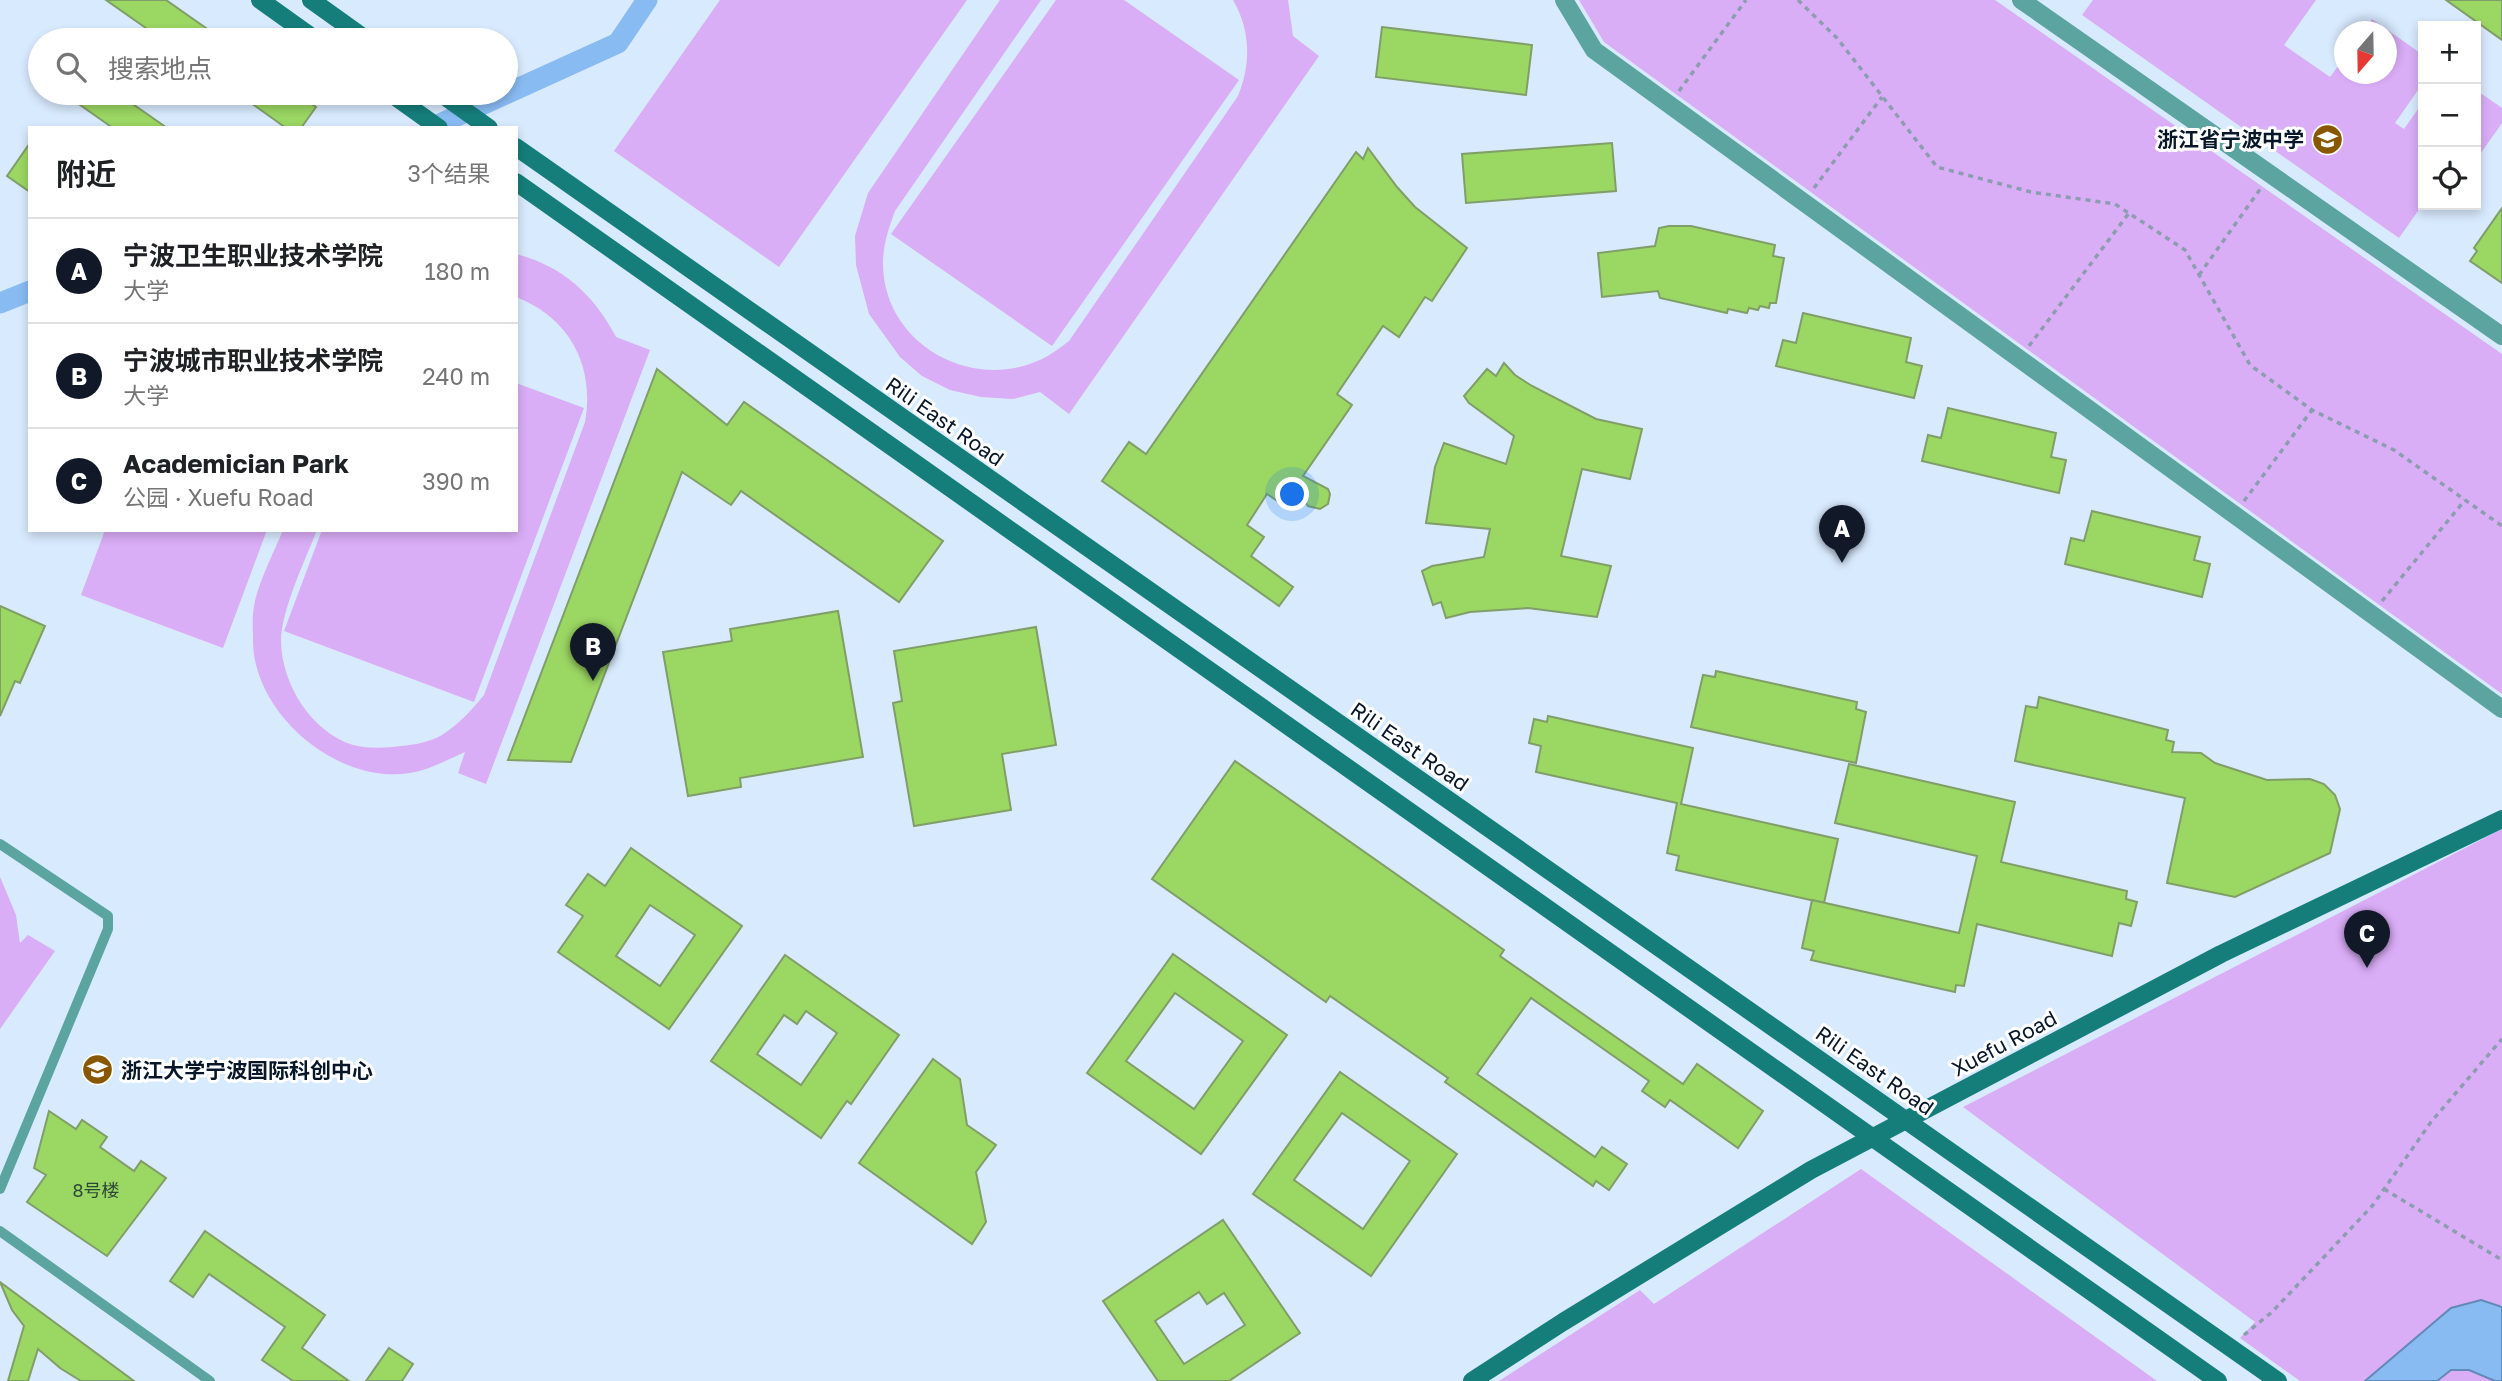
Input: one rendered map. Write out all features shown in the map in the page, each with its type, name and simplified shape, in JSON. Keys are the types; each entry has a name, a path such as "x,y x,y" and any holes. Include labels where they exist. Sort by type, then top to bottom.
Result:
{"main road":[{"path":"260,0 299,28"},
{"path":"311,0 350,28"},
{"path":"406,105 436,126"},
{"path":"457,105 486,126"},
{"name":"Rili East Road","path":"518,148 2278,1381"},
{"path":"518,183 2218,1381"},
{"name":"Xuefu Road","path":"1472,1381 1811,1170 2221,954 2502,820"}],"street":[{"path":"1564,0 1594,50 2502,709"},
{"path":"2021,0 2502,336"}],"lane":[{"path":"0,844 108,916 108,929 0,1189"},
{"path":"0,1231 211,1381"}],"path":[{"path":"1670,105 1746,0"},
{"path":"1798,0 1837,38 1937,167 2031,192 2115,204 2185,250 2250,365 2312,410 2394,450 2502,526"},
{"path":"1804,202 1882,97"},
{"path":"2199,275 2271,175"},
{"path":"2019,359 2129,213"},
{"path":"2234,514 2312,410"},
{"path":"2371,614 2465,500"},
{"path":"2230,1347 2272,1312 2373,1205 2431,1122 2502,1039"},
{"path":"2384,1189 2502,1260"}],"shaded area":[{"path":"720,0 967,0 779,267 614,151"},
{"path":"1000,0 1041,0 895,211 885,243 883,263 887,292 898,317 915,338 936,354 961,365 988,370 1015,368 1042,359 1069,341 1238,96 1245,72 1247,48 1243,24 1233,0 1288,0 1293,36 1319,56 1069,414 1040,392 1013,399 981,397 950,390 922,376 900,357 869,314 856,265 855,236 868,193"},
{"path":"1056,0 1124,0 1239,80 1052,346 891,234"},
{"path":"1579,0 1995,0 2502,354 2502,694 1604,42"},
{"path":"2093,0 2316,0 2284,45 2330,77 2334,72 2334,84 2397,84 2397,37 2418,51 2418,90 2395,123 2404,129 2418,109 2419,210 2399,238 2082,15"},
{"path":"2481,93 2502,108 2502,123 2481,153"},
{"path":"518,255 562,274 587,295 616,337 650,350 486,784 458,773 465,752 410,773 383,774 356,768 330,756 306,740 285,719 268,696 257,670 253,643 253,610 259,588 282,532 316,532 289,601 281,642 293,690 312,718 338,739 371,748 406,746 442,735 470,711 484,695 585,422 587,401 582,363 564,331 535,306 518,298"},
{"path":"518,384 584,408 474,702 284,631 321,532 518,532"},
{"path":"104,532 266,532 223,648 81,595"},
{"path":"2502,829 2502,1381 2300,1381 2240,1338 2255,1322 1963,1107"},
{"path":"0,877 16,915 20,943 28,935 55,951 0,1029"},
{"path":"1861,1169 2157,1381 1499,1381 1640,1290 1654,1304"}],"water":[{"path":"2481,1300 2502,1307 2502,1381 2495,1381 2469,1370 2451,1370 2437,1381 2365,1381 2451,1308"}],"building":[{"path":"106,0 166,0 206,28 146,28"},
{"path":"2446,0 2502,0 2502,40 2481,25 2481,21 2475,21"},
{"path":"1382,27 1532,45 1526,95 1376,77"},
{"path":"80,105 134,105 164,126 110,126"},
{"path":"254,105 316,107 302,126 283,126"},
{"path":"1612,143 1616,191 1466,203 1462,154"},
{"path":"28,146 28,191 7,176"},
{"path":"1368,148 1415,207 1467,248 1432,301 1425,297 1399,337 1383,326 1337,394 1352,405 1303,476 1328,489 1328,504 1320,509 1308,506 1294,485 1282,504 1267,494 1247,525 1264,537 1251,556 1293,587 1279,606 1102,481 1129,442 1146,454 1356,152 1363,159"},
{"path":"2502,208 2502,283 2470,261 2477,251 2474,248"},
{"path":"1691,226 1775,245 1773,256 1784,258 1776,303 1770,303 1769,308 1749,308 1747,313 1728,309 1727,313 1660,298 1658,291 1602,297 1598,253 1655,246 1659,228"},
{"path":"1803,313 1911,338 1906,362 1922,366 1914,398 1776,366 1783,340 1796,343"},
{"path":"1504,363 1515,375 1532,386 1596,419 1642,429 1630,479 1582,469 1561,556 1611,566 1597,617 1528,608 1470,612 1446,618 1441,602 1433,605 1422,571 1432,566 1484,557 1490,529 1426,523 1435,467 1444,443 1506,464 1514,436 1469,403 1464,396 1487,369 1496,376"},
{"path":"657,369 727,425 744,402 943,541 899,602 741,491 731,505 682,472 571,762 508,760"},
{"path":"1948,408 2056,433 2051,457 2066,460 2059,493 1922,461 1928,435 1941,438"},
{"path":"2092,511 2200,537 2194,560 2210,564 2202,597 2065,564 2071,538 2084,541"},
{"path":"0,606 45,626 20,683 15,681 0,716"},
{"path":"838,611 863,757 740,778 741,787 688,796 663,652 732,641 730,629"},
{"path":"1036,627 1056,745 1002,754 1011,810 914,826 893,703 902,701 894,651"},
{"path":"1716,671 1857,702 1856,709 1866,712 1856,763 1691,727 1703,675 1715,677"},
{"path":"2039,697 2168,730 2166,740 2174,742 2172,752 2201,753 2215,763 2267,780 2310,779 2324,784 2335,795 2340,809 2330,853 2235,897 2167,883 2185,798 2015,761 2026,706 2037,708"},
{"path":"1548,716 1693,748 1681,804 1838,839 1824,903 1676,870 1679,856 1667,853 1677,803 1536,772 1541,746 1529,743 1534,719 1547,722"},
{"path":"1235,761 1504,950 1500,956 1683,1084 1697,1064 1763,1111 1738,1148 1670,1100 1665,1107 1642,1091 1649,1081 1531,998 1477,1074 1595,1157 1602,1147 1627,1164 1609,1190 1596,1181 1593,1186 1445,1082 1448,1078 1330,996 1326,1002 1152,879"},
{"path":"1849,764 2015,802 2001,862 2127,891 2126,899 2137,902 2131,926 2119,923 2112,956 1977,924 1964,986 1956,985 1955,992 1811,960 1814,951 1802,948 1812,900 1959,933 1977,856 1835,823"},
{"path":"631,848 742,926 669,1029 558,952 583,916 566,905 588,874 605,886","holes":["650,905 695,935 660,986 616,956"]},
{"path":"1173,954 1287,1035 1201,1154 1087,1073","holes":["1175,993 1243,1041 1194,1109 1126,1061"]},
{"path":"785,955 899,1035 851,1104 847,1101 821,1138 711,1061","holes":["806,1011 837,1033 801,1085 757,1054 784,1015 797,1024"]},
{"path":"933,1059 960,1079 967,1125 996,1145 976,1172 986,1222 972,1244 859,1163"},
{"path":"1340,1072 1457,1154 1371,1276 1253,1194","holes":["1342,1113 1410,1161 1363,1229 1294,1180"]},
{"path":"49,1111 76,1129 82,1120 107,1137 100,1147 134,1171 141,1161 166,1178 107,1256 27,1202 46,1175 34,1168"},
{"path":"1223,1220 1300,1333 1229,1381 1158,1381 1103,1301","holes":["1199,1292 1207,1304 1224,1293 1245,1325 1184,1364 1155,1321"]},
{"path":"205,1231 325,1315 302,1348 349,1381 293,1381 262,1360 285,1327 209,1274 193,1297 170,1281"},
{"path":"0,1282 134,1381 81,1381 60,1368 38,1349 28,1381 8,1381 24,1326 12,1310"},
{"path":"389,1348 413,1364 402,1381 366,1381"}],"waterway":[{"path":"518,88 618,43 647,0"},
{"path":"435,126 482,105"},
{"path":"0,303 28,292"}],"place":[{"name":"浙江省宁波中学","path":"2327,139"},
{"name":"宁波卫生职业技术学院","path":"1842,563"},
{"name":"宁波城市职业技术学院","path":"593,681"},
{"name":"Academician Park","path":"2367,968"},
{"name":"浙江大学宁波国际科创中心","path":"98,1070"}]}
